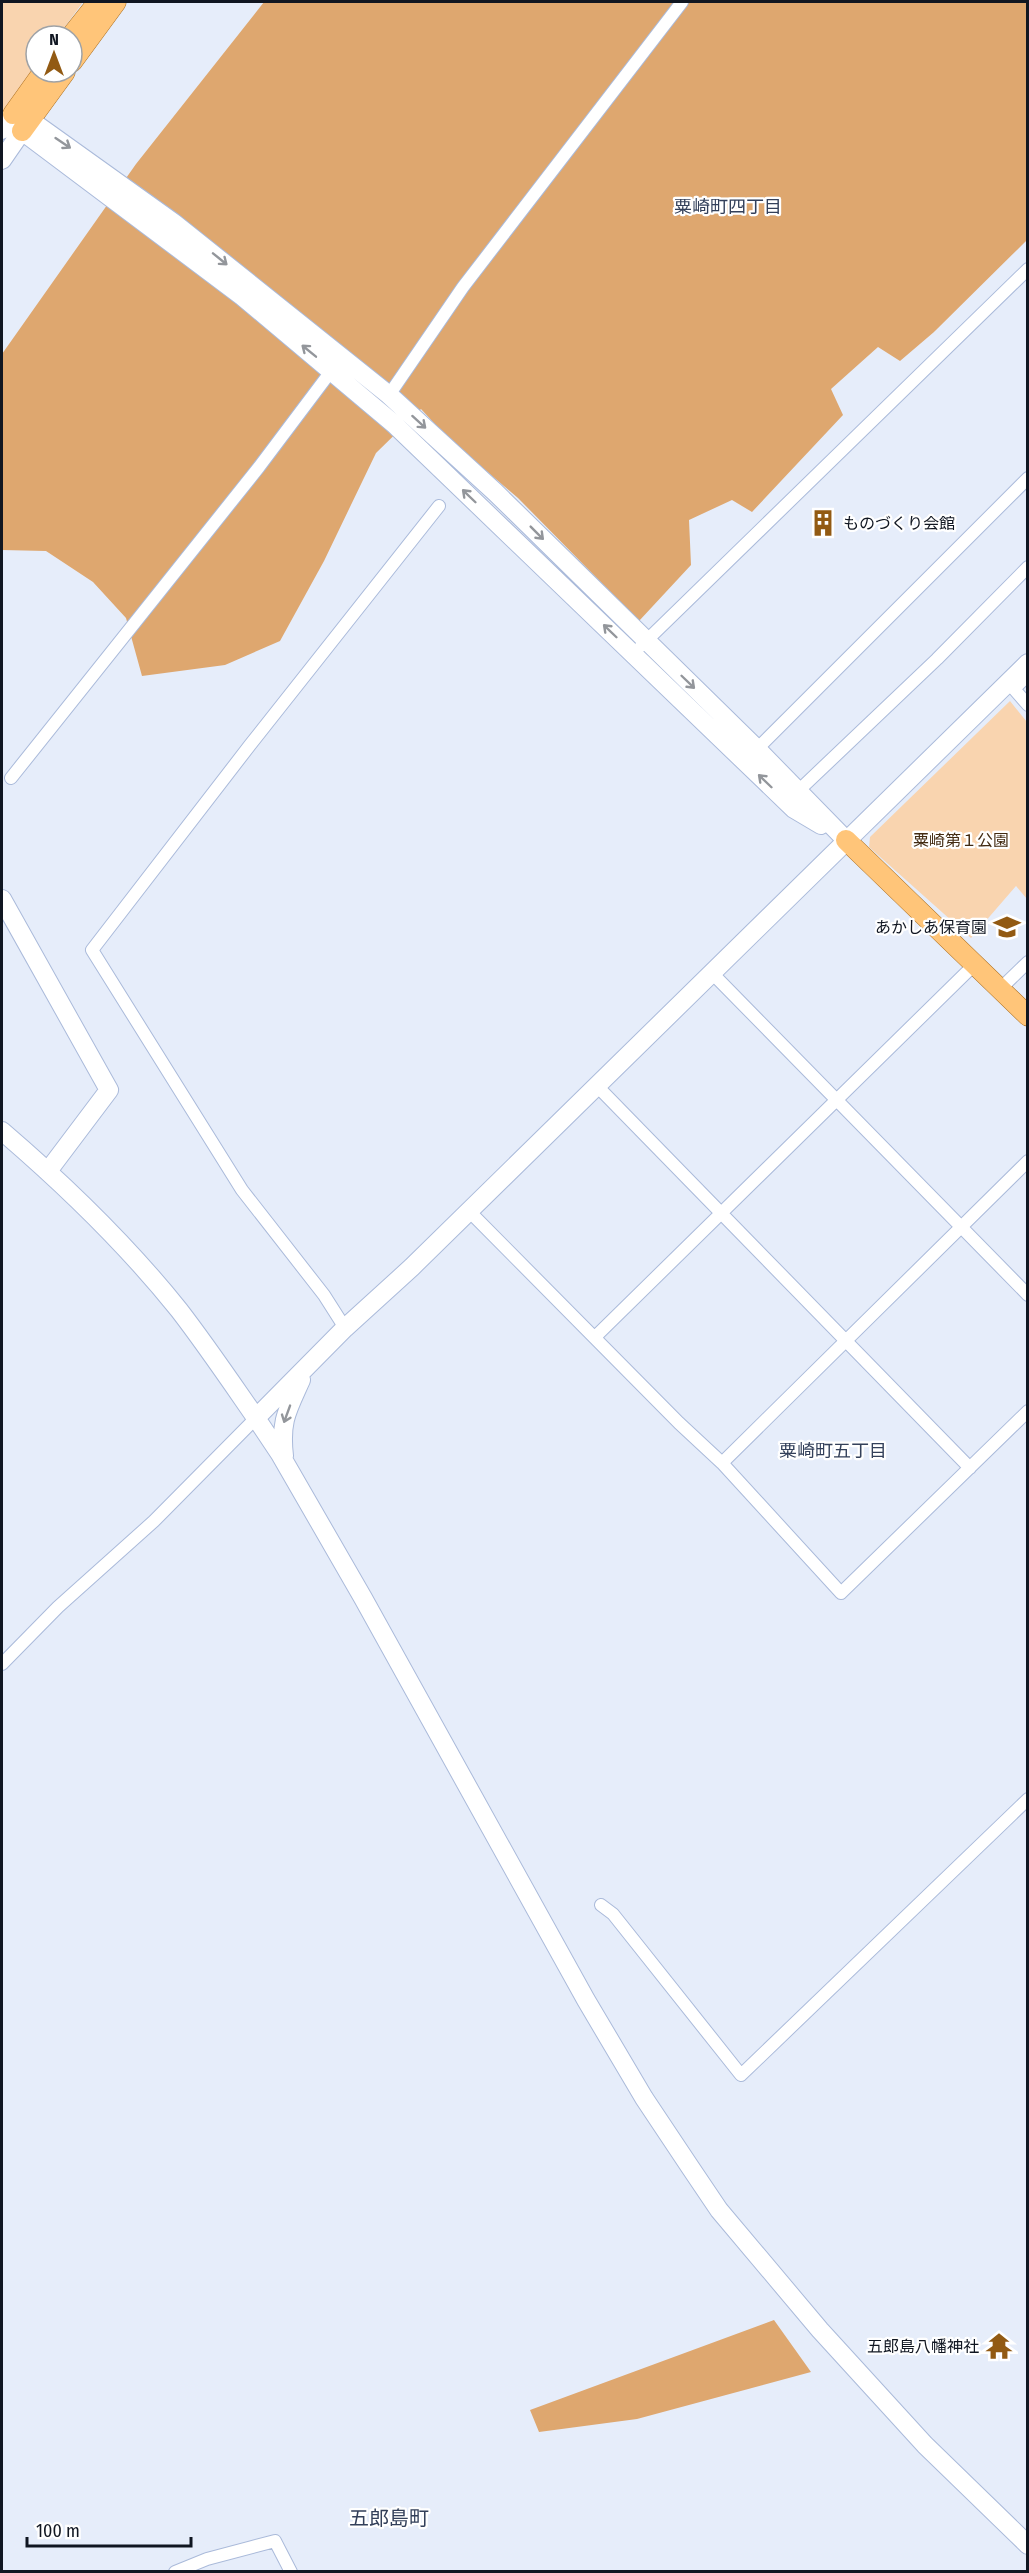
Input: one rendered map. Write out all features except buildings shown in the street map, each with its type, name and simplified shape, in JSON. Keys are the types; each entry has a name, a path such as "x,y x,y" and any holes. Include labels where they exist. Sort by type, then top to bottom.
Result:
{"main road":[{"path":"81,24 98,2"},
{"path":"84,46 116,2"},
{"path":"17,124 38,84"},
{"path":"17,124 54,84"},
{"path":"846,840 1028,1016"}],"street":[{"path":"389,395 463,286 682,2"},
{"path":"2,160 17,124 174,223 337,363 394,424 640,647 792,797 846,840"},
{"path":"640,647 1028,269"},
{"path":"337,363 389,395 495,492 640,647"},
{"path":"11,778 259,467 337,363"},
{"path":"751,755 1028,478"},
{"path":"345,1328 324,1295 243,1190 92,950 439,506"},
{"path":"792,797 937,659 1028,567"},
{"path":"2,1664 58,1607 154,1521 345,1328 412,1267 1028,663"},
{"path":"1028,676 1014,689 1028,705"},
{"path":"2,899 109,1090 48,1172"},
{"path":"999,990 1028,962"},
{"path":"596,1337 974,965"},
{"path":"711,972 1028,1294"},
{"path":"597,1086 970,1467"},
{"path":"2,1131 97,1219 178,1310 256,1418 284,1461 586,2000 644,2098 719,2210 820,2330 925,2445 1028,2544"},
{"path":"722,1463 1028,1161"},
{"path":"468,1210 596,1337 679,1424 722,1463 841,1593 1028,1411"},
{"path":"284,1461 282,1437 284,1418 305,1370"},
{"path":"601,1905 615,1917 741,2076 1028,1799"},
{"path":"175,2571 207,2559 276,2541 291,2571"}],"green space":[{"path":"2,2 83,2 67,24 24,24 24,83 2,114"},
{"name":"粟崎第１公園","path":"1010,701 1027,722 1027,899 1016,886 971,938 869,847 870,837"}],"shaded area":[{"path":"264,2 1027,2 1027,240 934,332 900,361 878,347 831,389 843,415 752,512 732,500 689,520 691,565 639,621 518,498 447,437 421,409 376,453 324,561 280,641 225,665 142,676 126,618 93,582 46,551 2,550 2,354 136,164"},
{"path":"774,2320 811,2372 637,2419 539,2432 530,2410"}],"place":[{"name":"ものづくり会館","path":"823,523"},
{"name":"あかしあ保育園","path":"1007,927"},
{"name":"五郎島八幡神社","path":"999,2346"}],"district":[{"name":"粟崎町四丁目","path":"728,207"},
{"name":"粟崎町五丁目","path":"833,1451"},
{"name":"五郎島町","path":"389,2518"}]}
